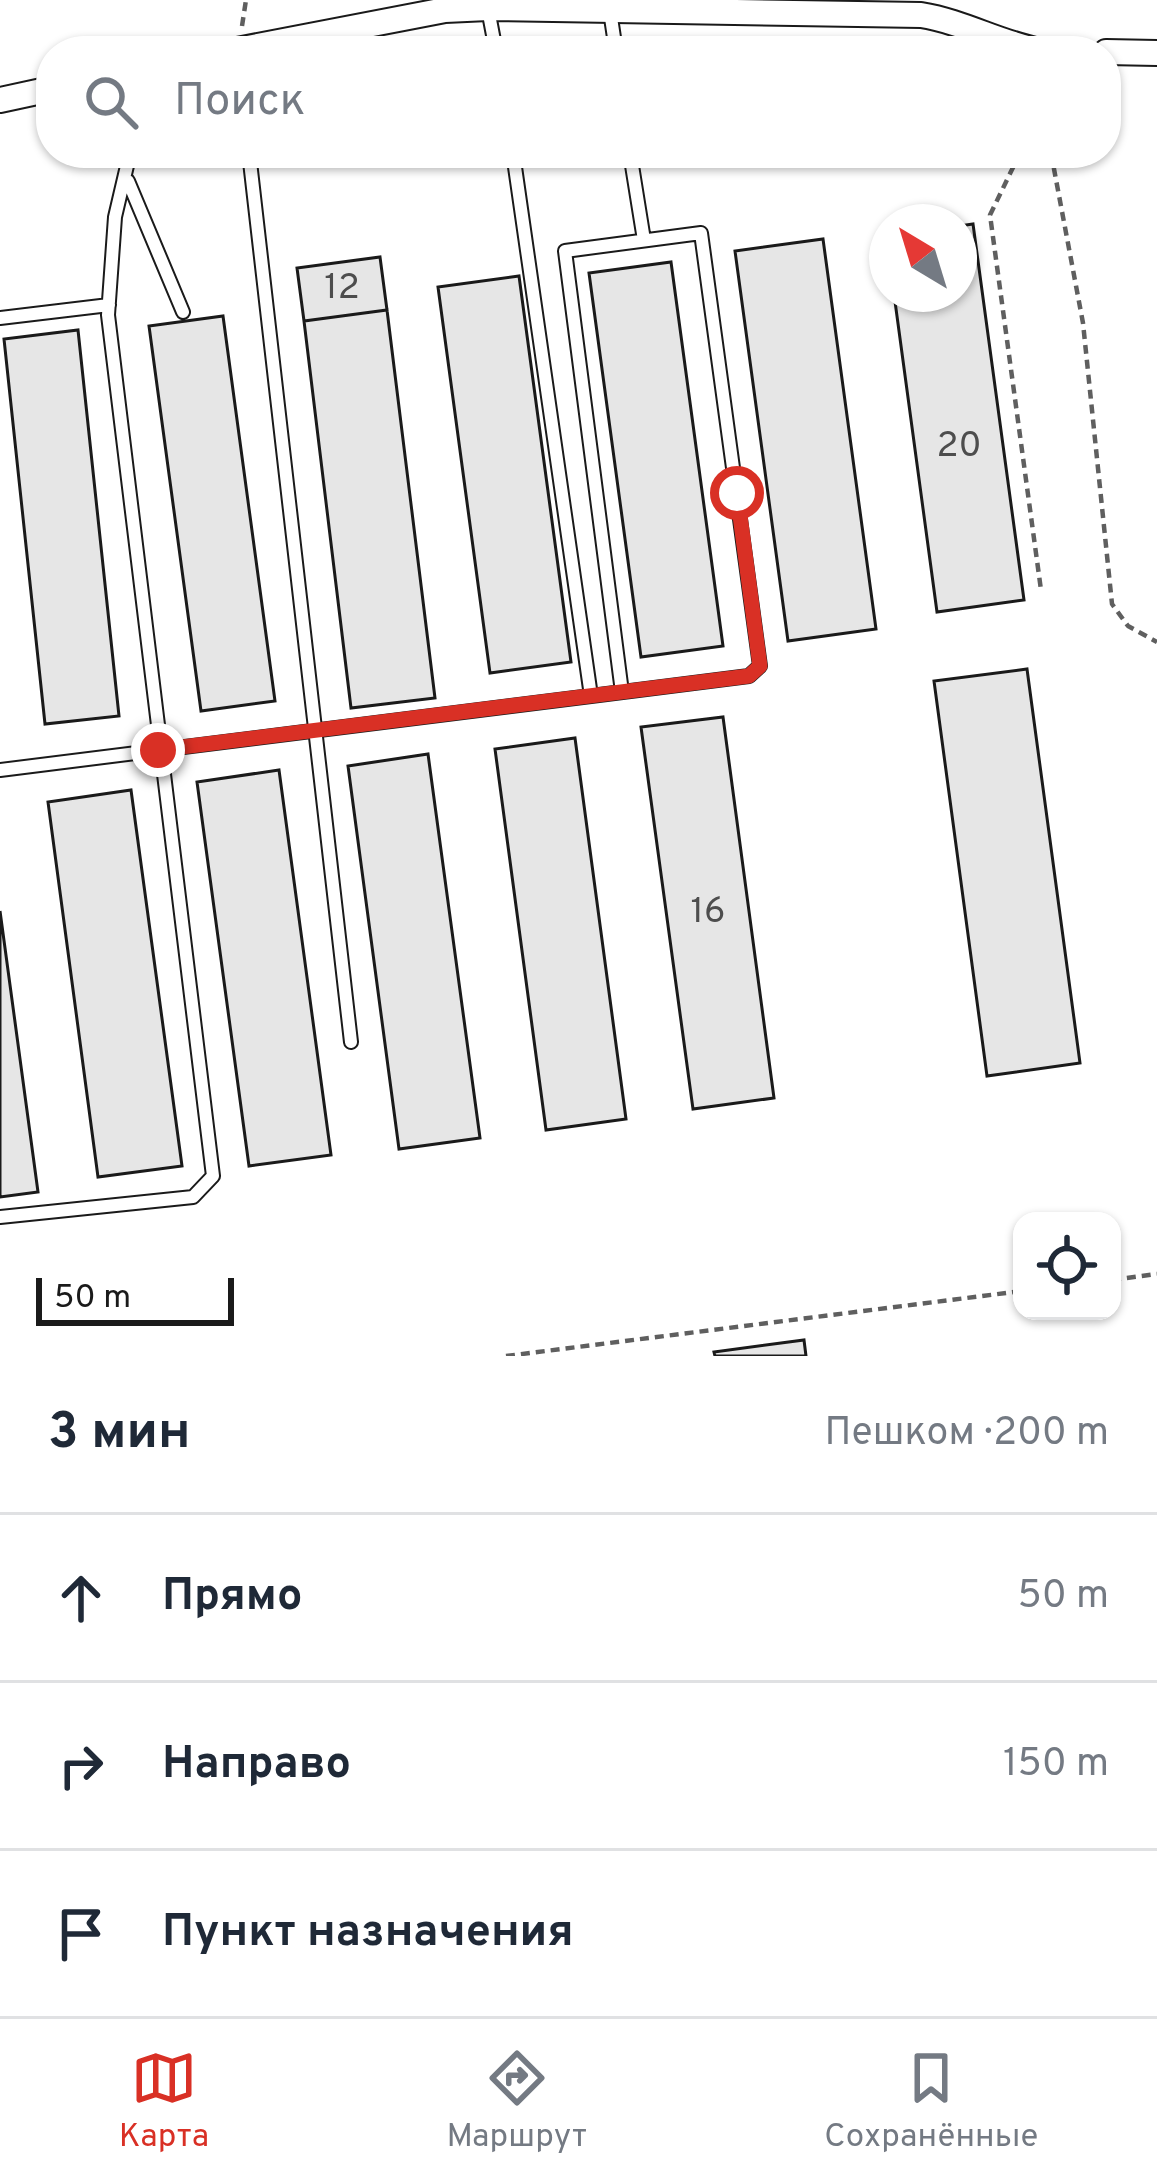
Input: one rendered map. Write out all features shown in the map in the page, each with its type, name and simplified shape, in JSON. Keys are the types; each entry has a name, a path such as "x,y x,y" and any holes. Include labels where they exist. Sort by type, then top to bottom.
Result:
{"street":[{"path":"310,36 445,10 776,7 921,15 973,26 993,36"},
{"path":"1121,52 1157,53"},
{"path":"0,100 36,92"}],"lane":[{"path":"488,8 493,36"},
{"path":"610,10 614,36"},
{"path":"0,1217 194,1197 213,1176 158,750 109,305 116,218 128,168"},
{"path":"251,168 351,1042"},
{"path":"515,168 591,696"},
{"path":"632,168 644,240"},
{"path":"127,175 135,208 183,312"},
{"path":"0,770 316,727 591,696 749,676 760,666 701,232 566,251 622,692"},
{"path":"0,318 109,305"}],"path":[{"path":"1013,168 990,215 1041,590"},
{"path":"1054,168 1083,322 1112,604 1128,626 1157,642"},
{"path":"1121,1279 1157,1274"},
{"path":"506,1356 1013,1292"}],"building":[{"path":"823,239 876,629 788,641 735,251"},
{"path":"977,253 1024,600 937,612 896,312 977,312"},
{"path":"380,257 387,310 304,321 297,268"},
{"path":"671,262 723,646 641,657 589,273"},
{"path":"519,276 571,662 490,673 438,287"},
{"path":"387,310 435,698 351,708 304,321"},
{"path":"223,316 275,701 201,711 149,326"},
{"path":"78,330 119,716 45,724 4,339"},
{"path":"1027,669 1080,1063 987,1076 934,681"},
{"path":"723,717 774,1098 693,1109 641,727"},
{"path":"575,738 626,1119 546,1130 495,749"},
{"path":"428,754 480,1138 399,1149 348,766"},
{"path":"279,770 331,1155 249,1166 197,782"},
{"path":"131,790 182,1166 98,1177 48,802"},
{"path":"0,911 38,1192 0,1197"},
{"path":"804,1340 806,1356 715,1356 714,1352"}],"route":[{"path":"158,750 749,676 760,666 737,493"}]}
